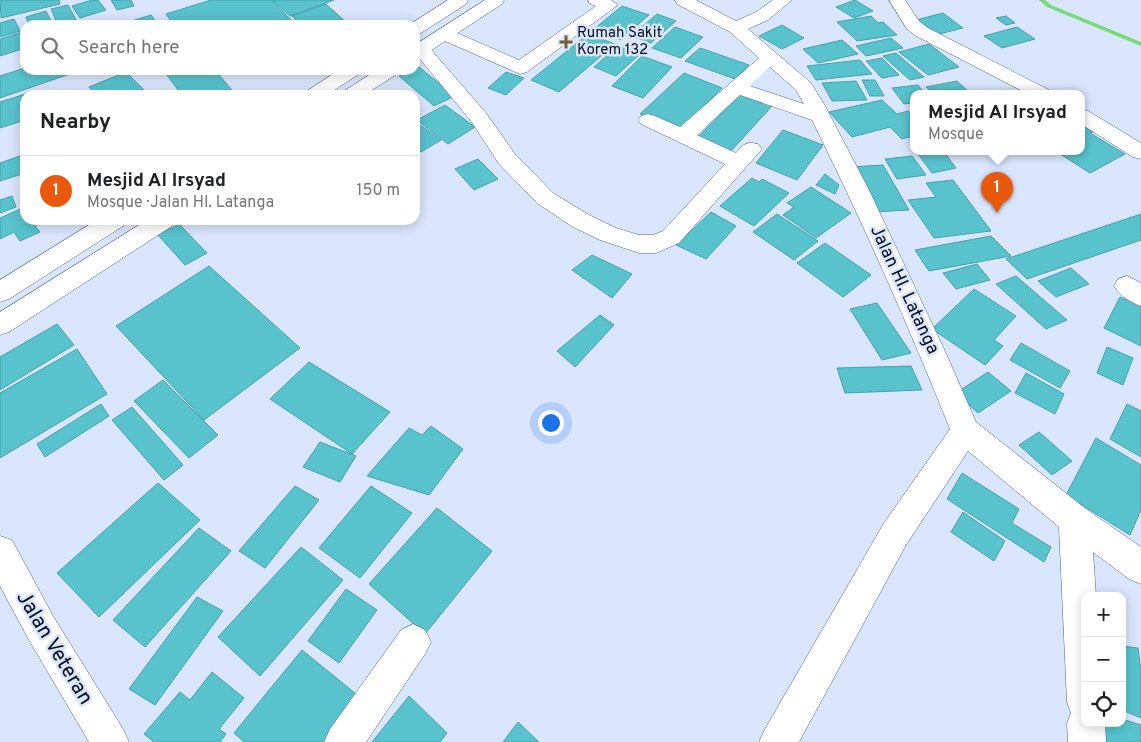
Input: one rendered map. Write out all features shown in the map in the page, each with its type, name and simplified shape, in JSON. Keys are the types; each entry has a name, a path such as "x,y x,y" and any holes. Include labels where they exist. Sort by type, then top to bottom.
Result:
{"street":[{"path":"420,25 457,0"},
{"path":"420,50 496,0"},
{"path":"444,34 520,68 608,5 596,0"},
{"name":"Jalan HI. Latanga","path":"684,0 736,28 804,87 862,199 931,349 965,431 1075,520 1141,567"},
{"path":"736,28 762,16 784,0"},
{"path":"897,0 913,25 922,32 1034,90"},
{"path":"420,53 479,117 507,159 545,198 581,221 608,234 638,244 656,244 671,237 744,156 683,136 648,120"},
{"path":"683,136 771,57"},
{"path":"322,90 344,75"},
{"path":"360,90 382,75"},
{"path":"738,88 820,116"},
{"path":"1085,117 1141,152"},
{"path":"0,292 107,225"},
{"path":"0,325 156,225"},
{"path":"778,742 895,534 965,431"},
{"path":"1075,520 1084,682"},
{"name":"Jalan Veteran","path":"0,552 41,628 110,742"},
{"path":"343,742 414,642"},
{"path":"1086,727 1087,742"}],"building":[{"path":"0,0 59,0 60,4 1,18"},
{"path":"98,0 106,10 80,18 72,6"},
{"path":"111,0 131,0 134,6 117,10"},
{"path":"211,0 272,0 291,20 170,20 166,14"},
{"path":"273,0 334,0 290,16"},
{"path":"855,0 873,11 854,18 836,7"},
{"path":"326,4 344,20 296,20 292,16"},
{"path":"68,5 76,20 56,20 51,9"},
{"path":"622,6 649,15 620,40 594,29"},
{"path":"46,11 50,20 27,20 26,17"},
{"path":"943,13 963,28 935,35 916,20"},
{"path":"657,14 676,21 651,43 631,36"},
{"path":"151,15 155,20 135,20"},
{"path":"871,16 878,23 883,22 897,35 857,41 837,22"},
{"path":"1006,16 1015,23 1006,25 996,18"},
{"path":"14,19 20,31 0,37 0,23"},
{"path":"782,25 804,38 782,49 759,36"},
{"path":"675,27 703,37 681,58 652,48"},
{"path":"1017,27 1035,39 1002,48 984,36"},
{"path":"20,33 20,50 0,56 0,39"},
{"path":"588,34 615,44 559,92 531,80"},
{"path":"891,38 903,48 866,56 856,46"},
{"path":"842,40 858,54 818,63 803,49"},
{"path":"929,44 959,67 928,75 899,52"},
{"path":"618,46 640,54 616,76 594,67"},
{"path":"700,48 749,65 735,79 685,61"},
{"path":"896,53 924,77 910,80 883,56"},
{"path":"642,56 672,67 643,98 612,86"},
{"path":"882,58 899,75 882,78 866,61"},
{"path":"860,60 872,74 816,80 807,66"},
{"path":"420,68 455,96 434,106 420,94 420,90 415,90 399,76 420,75"},
{"path":"20,70 20,75 67,75 0,98 0,76"},
{"path":"506,72 524,78 506,95 488,88"},
{"path":"684,73 722,88 680,130 640,114"},
{"path":"119,75 129,75 144,90 92,90 89,87"},
{"path":"167,75 219,75 232,90 178,90"},
{"path":"862,80 875,80 884,96 870,96"},
{"path":"856,81 867,100 832,101 822,83"},
{"path":"957,81 967,90 929,90 926,87"},
{"path":"918,85 922,90 910,90 910,103 904,104 892,88"},
{"path":"741,93 773,105 730,152 697,138"},
{"path":"20,96 20,122 0,128 0,102"},
{"path":"882,100 897,114 908,111 910,113 910,137 902,139 890,127 852,137 829,112"},
{"path":"445,105 475,127 448,144 420,122 420,118"},
{"path":"420,125 441,140 420,151"},
{"path":"1085,127 1093,132 1090,133 1125,154 1090,173 1062,155 1085,155"},
{"path":"783,130 823,145 797,180 756,163"},
{"path":"919,155 946,155 956,168 932,173"},
{"path":"20,156 20,175 0,181 0,163"},
{"path":"912,156 926,175 897,179 885,159"},
{"path":"478,159 498,179 474,190 455,169"},
{"path":"883,165 909,210 873,212 849,167"},
{"path":"825,174 839,185 835,194 816,185"},
{"path":"752,178 759,182 762,179 789,193 754,226 720,206"},
{"path":"953,180 991,231 934,238 908,200 936,197 926,183"},
{"path":"811,187 851,213 816,238 783,215 794,207 787,203"},
{"path":"12,196 16,207 0,213 0,200"},
{"path":"20,209 20,225 37,225 35,226 40,232 20,241 14,232 0,239 0,218"},
{"path":"711,212 736,226 706,259 676,245"},
{"path":"777,214 818,241 794,260 753,232"},
{"path":"1141,214 1141,240 1027,279 1006,259"},
{"path":"180,225 207,253 185,265 158,235"},
{"path":"991,236 1011,256 929,271 915,250"},
{"path":"825,243 871,275 843,297 797,263"},
{"path":"592,255 632,274 612,298 572,270"},
{"path":"977,264 990,280 956,289 943,273"},
{"path":"209,266 300,348 204,420 116,326"},
{"path":"1071,268 1089,284 1056,297 1038,281"},
{"path":"1016,276 1067,320 1046,329 996,284"},
{"path":"974,289 1016,316 994,340 1003,346 985,365 932,329"},
{"path":"1120,297 1141,306 1141,346 1104,328"},
{"path":"877,303 911,353 882,360 850,309"},
{"path":"600,315 614,325 575,367 557,351"},
{"path":"57,324 74,345 0,390 0,357"},
{"path":"1021,343 1070,371 1060,388 1010,360"},
{"path":"1107,347 1133,358 1123,385 1097,373"},
{"path":"77,349 107,394 0,458 0,393"},
{"path":"309,362 390,412 352,454 270,399"},
{"path":"911,366 922,390 845,393 837,368"},
{"path":"988,372 1011,391 978,413 956,393"},
{"path":"1026,373 1064,394 1055,414 1015,393"},
{"path":"163,380 218,435 189,458 134,401"},
{"path":"101,404 109,416 45,457 37,444"},
{"path":"1127,404 1141,411 1141,457 1110,439"},
{"path":"132,407 183,465 164,480 112,420"},
{"path":"431,426 463,449 429,495 367,476 409,428 422,435"},
{"path":"1039,432 1072,461 1052,475 1019,445"},
{"path":"1096,438 1141,465 1141,510 1130,535 1066,495"},
{"path":"320,442 356,456 340,482 303,467"},
{"path":"962,473 1019,509 1012,523 1051,547 1044,562 947,499"},
{"path":"158,483 200,520 99,617 57,573"},
{"path":"295,486 319,500 265,568 239,551"},
{"path":"371,486 412,513 360,578 319,548"},
{"path":"437,508 492,551 425,634 369,584"},
{"path":"963,512 1005,541 994,561 951,532"},
{"path":"199,528 231,551 145,647 113,620"},
{"path":"301,547 343,580 260,676 218,637"},
{"path":"346,589 377,610 339,663 308,641"},
{"path":"197,597 223,611 155,705 129,689"},
{"path":"1126,646 1138,648 1141,671 1141,718 1126,712"},
{"path":"302,650 361,698 329,742 244,742 234,733"},
{"path":"212,672 244,698 219,729 226,734 220,742 154,742 144,734 180,692 190,700"},
{"path":"409,696 447,733 440,742 372,742"},
{"path":"1126,720 1141,725 1141,742 1095,742 1093,727 1126,727"},
{"path":"518,722 539,742 503,742"}],"waterway":[{"path":"1042,0 1049,6 1141,44"}],"place":[{"name":"Rumah Sakit Korem 132","path":"566,42"},
{"name":"Mesjid Al Irsyad","path":"997,213"}]}
